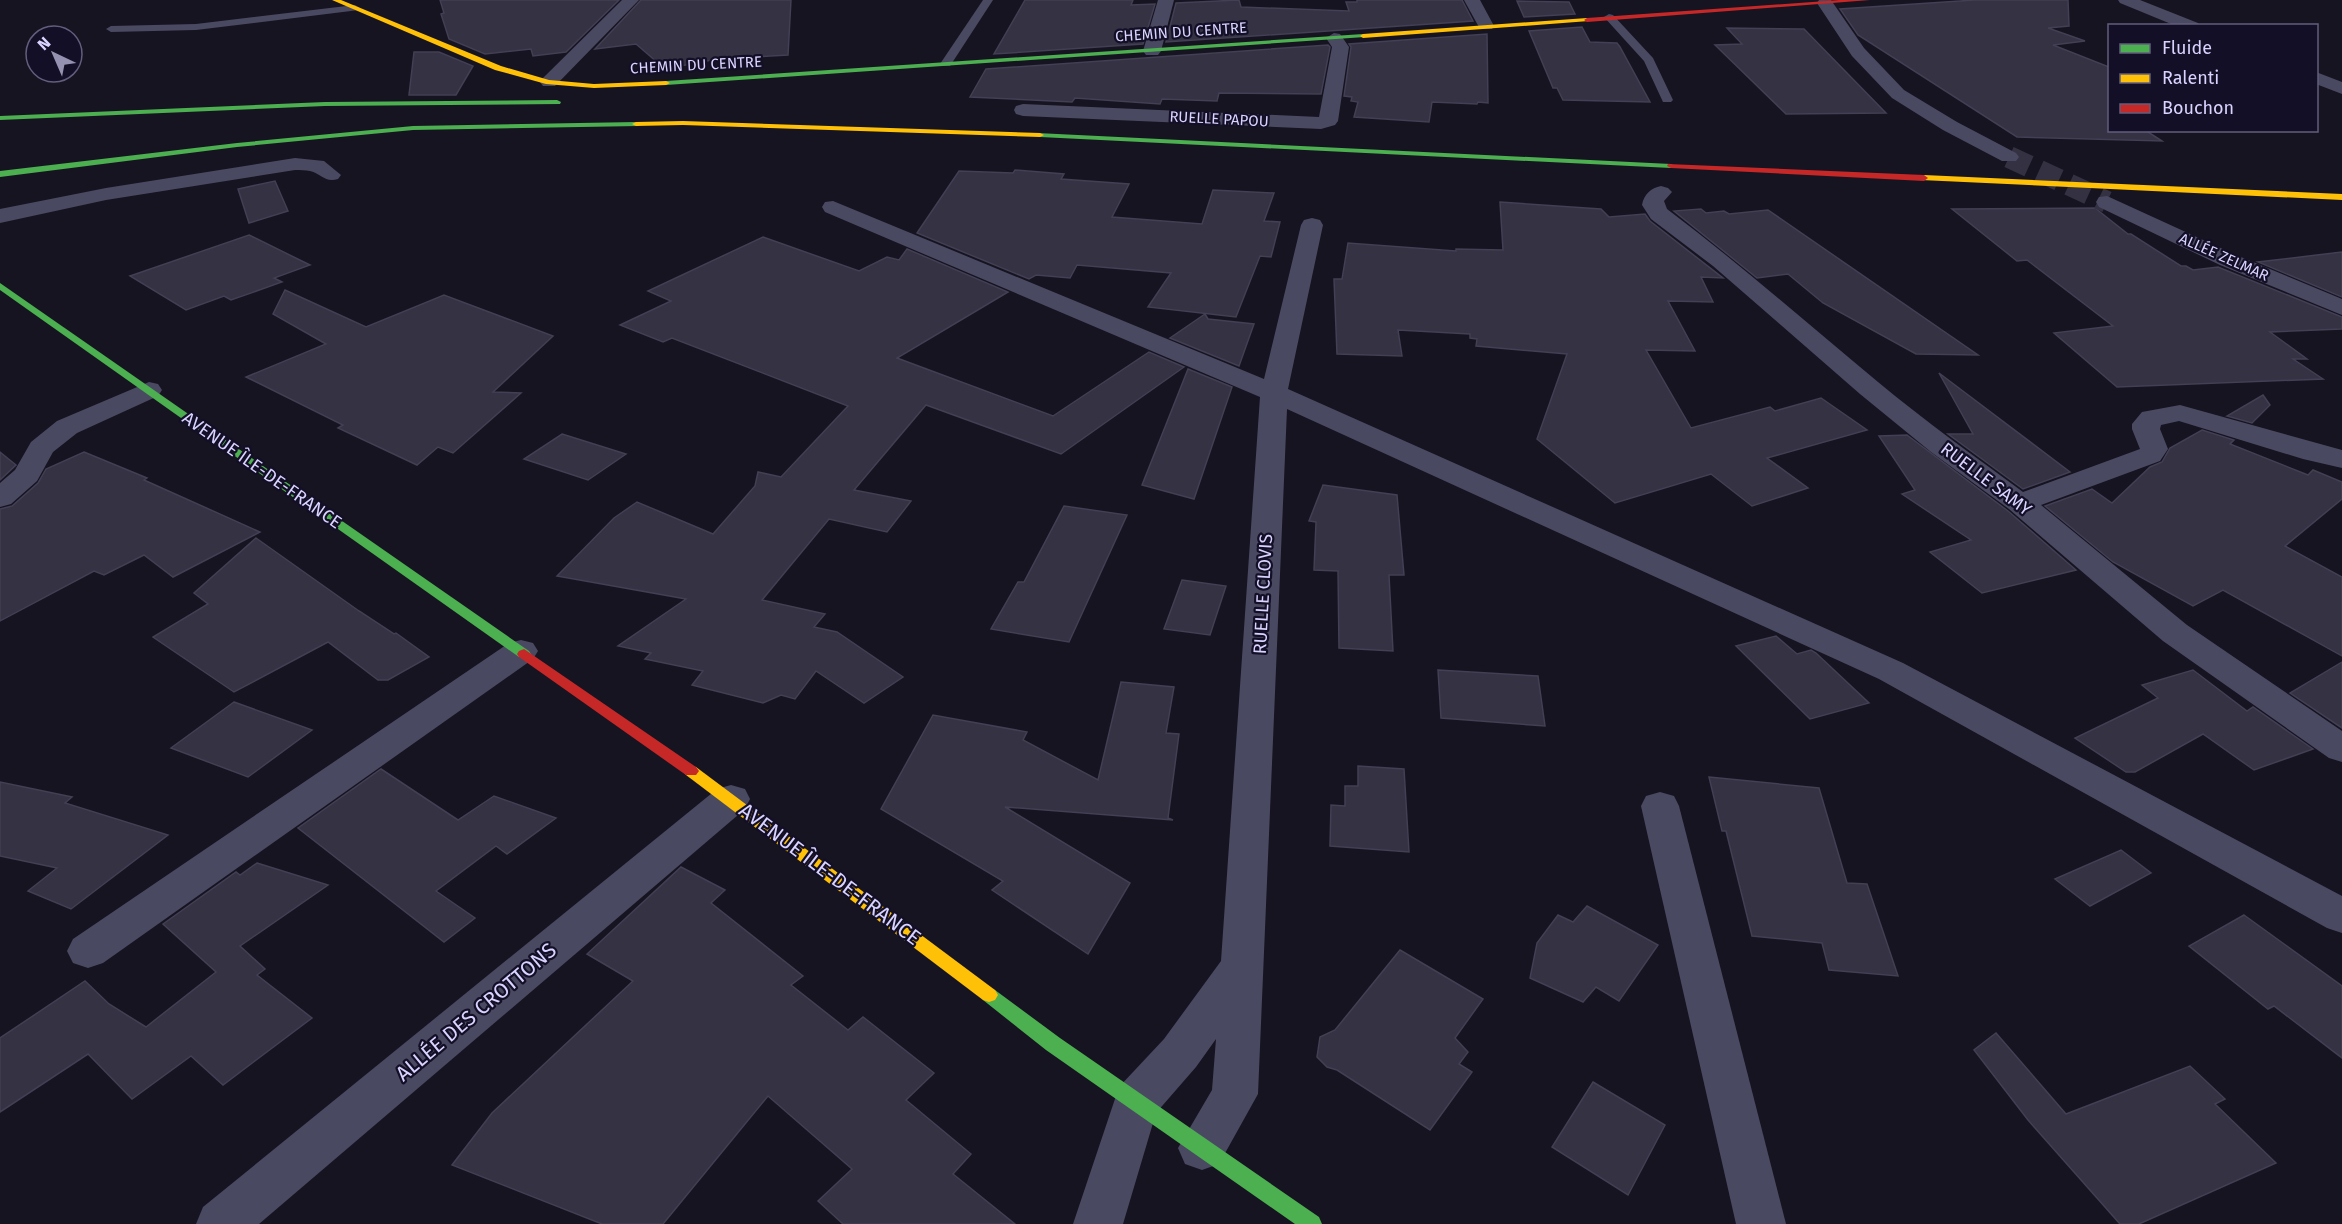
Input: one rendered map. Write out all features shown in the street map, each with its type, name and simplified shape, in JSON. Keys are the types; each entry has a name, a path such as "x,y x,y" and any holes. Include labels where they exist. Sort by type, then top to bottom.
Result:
{"main road":[{"name":"CHEMIN DU CENTRE","path":"335,0 498,68 549,82 594,86 643,86 1868,0"},
{"path":"0,118 325,104 574,102"},
{"path":"117,127 352,116 728,111"},
{"path":"950,118 1335,135"},
{"path":"0,174 214,147 413,128 581,123 683,123 776,124 926,132 1101,137 1617,164 2342,197"},
{"path":"94,182 301,150 434,139 681,132 926,132"},
{"path":"1981,166 2342,184"},
{"name":"AVENUE ÎLE-DE-FRANCE","path":"1,288 731,800 1053,1044 1312,1224"}],"street":[{"path":"549,82 631,0"},
{"path":"1152,51 1166,0"},
{"path":"1472,0 1486,26"},
{"path":"2126,0 2188,24"},
{"path":"1825,3 1858,52 1898,94 1950,126 2009,157"},
{"name":"RUELLE PAPOU","path":"1023,110 1322,123 1328,121 1341,47 1334,38"},
{"path":"2318,78 2342,89"},
{"path":"0,216 95,196 295,164 317,165 331,175"},
{"name":"RUELLE SAMY","path":"1661,192 1654,199 1653,205 1659,214 1721,261 1887,402 2020,503 2175,633 2342,749"},
{"name":"ALLÉE ZELMAR","path":"2107,202 2228,260 2342,308"},
{"path":"833,207 1275,393 1891,671 2342,916"},
{"name":"RUELLE CLOVIS","path":"1202,1148 1235,1094 1275,393 1312,225"},
{"path":"0,498 27,475 41,448 67,427 149,390"},
{"path":"2020,503 2150,455 2154,449 2146,424 2152,418 2168,414 2194,416 2313,453 2342,459"},
{"path":"88,951 521,651"},
{"name":"ALLÉE DES CROTTONS","path":"221,1224 731,800"},
{"path":"1660,806 1761,1224"},
{"path":"1098,1224 1136,1102 1180,1053 1241,967"}],"lane":[{"path":"946,64 988,0"},
{"path":"111,29 209,30 355,8"},
{"path":"1610,17 1649,60 1667,100"}],"building":[{"path":"440,0 619,0 566,52 533,56 531,49 485,54 449,39 441,14 444,13"},
{"path":"641,0 791,0 788,55 717,59 665,69 636,44 595,49"},
{"path":"1025,0 1133,0 1131,5 1155,4 1143,44 994,54"},
{"path":"1239,0 1241,7 1349,11 1346,2 1357,2 1357,0 1462,0 1473,21 1166,42 1176,3"},
{"path":"1975,0 2068,0 2069,26 2048,28 2085,41 2053,45 2108,67 2108,132 2148,132 2162,141 2017,137 1858,35 1840,9"},
{"path":"1517,1 1569,2 1575,14 1524,17"},
{"path":"1582,27 1590,42 1617,43 1650,102 1563,100 1557,88 1553,88 1529,31"},
{"path":"1727,28 1804,29 1886,113 1786,114 1715,45 1742,44"},
{"path":"1487,34 1488,103 1432,102 1429,122 1354,117 1358,102 1351,101 1352,97 1344,96 1351,47 1349,44"},
{"path":"1328,45 1330,47 1321,94 1219,93 1217,101 1162,99 1160,104 1075,98 1072,102 970,97 986,69"},
{"path":"414,52 439,52 473,66 456,95 409,95"},
{"path":"1015,170 1064,174 1061,179 1129,184 1112,217 1202,224 1213,190 1274,193 1264,221 1280,222 1271,257 1260,256 1236,317 1148,307 1171,273 1077,265 1070,278 1036,275 1029,279 917,233 959,171 1013,173"},
{"path":"275,181 288,211 249,223 238,189"},
{"path":"1500,202 1601,209 1609,217 1645,214 1650,221 1723,278 1701,277 1713,302 1668,301 1695,351 1646,350 1691,428 1770,407 1775,411 1821,398 1867,430 1767,458 1808,488 1752,506 1711,474 1615,503 1537,439 1567,354 1476,346 1477,339 1470,338 1470,334 1398,330 1402,356 1337,354 1334,279 1342,279 1348,243 1456,251 1456,249 1503,250"},
{"path":"2095,208 2128,234 2181,266 2193,270 2218,267 2342,317 2342,329 2270,332 2307,359 2293,359 2323,379 2117,387 2054,333 2113,326 2027,260 2017,261 1952,209"},
{"path":"1701,209 1706,213 1724,211 1729,214 1768,210 1978,355 1916,354 1823,303 1788,274 1757,278 1674,211"},
{"path":"249,235 310,265 274,278 282,282 231,300 224,296 186,310 130,276"},
{"path":"763,237 859,271 887,257 899,260 907,249 1008,292 897,358 1053,416 1149,352 1184,367 1061,454 926,405 854,490 911,501 887,532 829,519 762,600 825,614 814,627 837,632 903,677 864,703 816,671 795,699 781,695 763,703 692,685 703,671 645,659 651,653 618,646 686,599 557,576 614,518 637,502 713,534 755,486 758,472 781,477 848,406 672,338 663,342 620,325 671,301 648,291"},
{"path":"2342,252 2342,297 2258,262"},
{"path":"285,290 366,327 444,295 553,336 493,392 521,393 453,453 438,447 417,465 338,428 343,425 246,377 326,344 273,314"},
{"path":"1205,314 1208,319 1254,324 1239,366 1170,338"},
{"path":"1188,369 1232,387 1194,499 1142,485"},
{"path":"1939,373 2070,472 2023,489 1948,434 1973,434"},
{"path":"2263,395 2270,405 2252,423 2227,416"},
{"path":"2202,430 2234,440 2230,444 2308,475 2313,470 2342,482 2342,499 2285,546 2342,577 2342,656 2223,590 2193,606 2113,562 2045,506 2092,489 2112,503 2150,467 2162,462 2170,448"},
{"path":"562,434 626,454 588,480 524,459"},
{"path":"1907,435 2008,511 2076,570 1982,593 1930,552 1971,540 1902,494 1915,490 1879,436"},
{"path":"0,452 16,465 0,480"},
{"path":"84,452 147,478 144,480 260,532 173,577 144,555 104,575 94,571 0,621 0,509 12,506 38,483 46,469"},
{"path":"1323,485 1397,495 1404,575 1389,575 1393,651 1339,648 1338,571 1314,570 1316,522 1309,521"},
{"path":"1064,506 1127,515 1069,642 991,629 1018,582 1024,582"},
{"path":"256,538 429,657 388,680 378,680 328,642 234,692 153,637 208,604 194,593"},
{"path":"1182,580 1226,586 1210,635 1164,629"},
{"path":"1776,636 1797,654 1811,650 1816,653 1869,703 1810,719 1736,646"},
{"path":"2342,662 2342,728 2290,693"},
{"path":"1438,670 1538,676 1545,726 1441,718"},
{"path":"2193,670 2247,711 2253,707 2313,749 2254,770 2203,734 2135,772 2126,772 2075,738 2158,698 2142,685"},
{"path":"1121,682 1174,687 1166,733 1179,734 1168,818 1173,820 1005,807 1130,883 1088,954 992,890 1003,881 881,809 933,715 1027,732 1023,740 1098,780"},
{"path":"234,702 312,730 248,777 171,748"},
{"path":"1358,766 1404,769 1409,852 1330,846 1331,805 1345,806 1345,786 1358,786"},
{"path":"381,769 458,820 494,796 556,818 507,854 496,846 436,891 475,918 444,942 298,828"},
{"path":"1709,777 1819,788 1847,883 1867,884 1898,976 1829,970 1822,943 1752,936 1726,831 1722,831"},
{"path":"0,782 72,797 65,803 168,835 71,909 28,891 57,868 0,856"},
{"path":"2121,850 2151,873 2090,906 2055,879"},
{"path":"257,863 328,885 240,946 265,969 257,975 312,1018 223,1085 191,1056 132,1099 88,1054 0,1112 0,1038 85,981 109,1004 146,1027 216,972 163,924 236,872 240,875"},
{"path":"681,867 725,890 711,903 803,976 791,985 848,1030 863,1017 934,1073 906,1100 971,1154 953,1174 1015,1224 843,1224 818,1201 852,1169 768,1096 663,1224 602,1224 452,1165 492,1113 633,981 587,954"},
{"path":"1587,906 1658,945 1619,1001 1596,987 1583,1002 1530,978 1537,943 1558,915 1573,922"},
{"path":"2244,915 2342,986 2342,1058 2274,1006 2268,1009 2189,946"},
{"path":"1400,950 1483,999 1455,1038 1468,1052 1459,1064 1472,1072 1430,1130 1337,1070 1327,1067 1317,1057 1320,1037 1335,1030"},
{"path":"1996,1033 2066,1114 2190,1066 2225,1099 2215,1104 2276,1163 2139,1224 2120,1224 2028,1120 1974,1050"},
{"path":"1593,1082 1665,1125 1628,1195 1552,1147"}],"tunnel":[{"path":"2009,157 2107,202"}],"traffic: fast":[{"path":"666,83 1363,36"},
{"path":"0,118 325,104 557,102"},
{"path":"0,174 237,145 413,128 636,124"},
{"path":"1040,135 1671,166"},
{"path":"0,286 524,654"},
{"path":"989,995 1053,1044 1312,1224"}],"traffic: slow":[{"path":"335,0 498,68 549,82 594,86 666,83"},
{"path":"1363,36 1587,20"},
{"path":"636,124 683,123 1040,135"},
{"path":"1924,178 2342,197"},
{"path":"691,771 989,995"}],"traffic: jam":[{"path":"1587,20 1867,0"},
{"path":"1671,166 1924,178"},
{"path":"524,654 691,771"}]}
